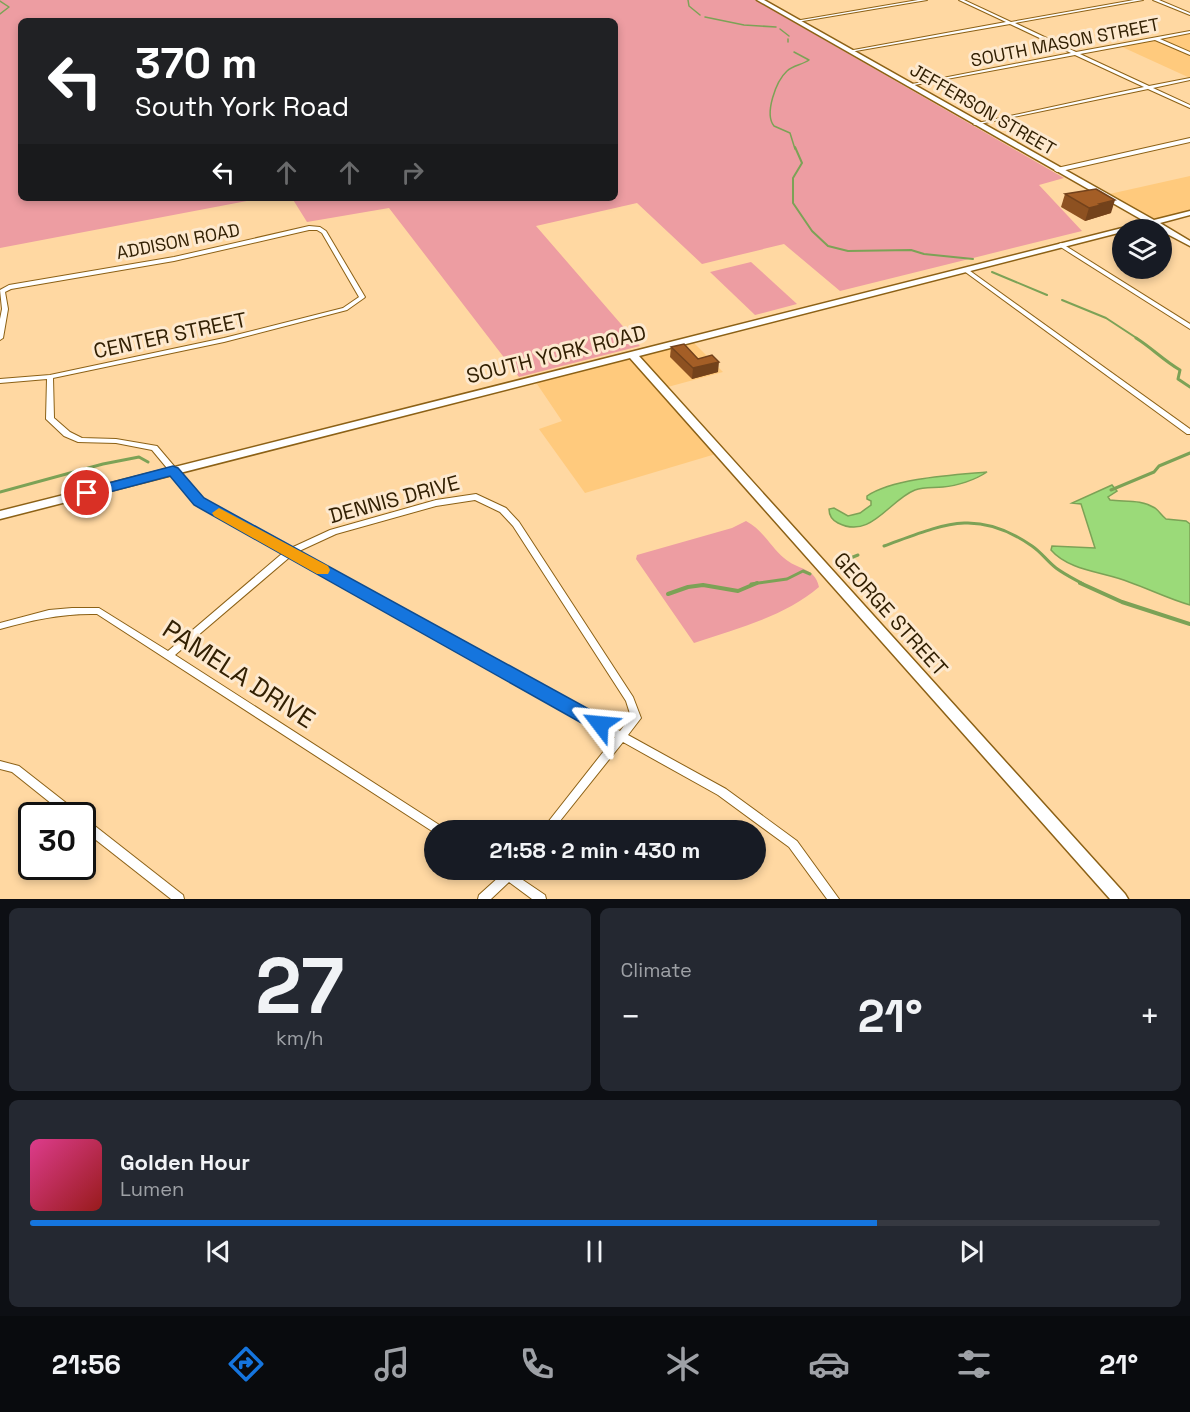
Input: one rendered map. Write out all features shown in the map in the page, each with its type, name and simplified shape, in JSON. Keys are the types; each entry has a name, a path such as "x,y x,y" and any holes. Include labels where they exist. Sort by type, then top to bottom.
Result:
{"street":[{"name":"JEFFERSON STREET","path":"760,0 1145,219"},
{"path":"797,21 925,0"},
{"path":"961,0 1190,107"},
{"path":"850,51 1141,0"},
{"path":"1155,0 1190,14"},
{"name":"SOUTH MASON STREET","path":"909,85 1190,32"},
{"path":"1155,39 1190,54"},
{"path":"975,124 1190,79"},
{"path":"1057,170 1190,140"},
{"name":"SOUTH YORK ROAD","path":"1167,219 1190,213"},
{"name":"ADDISON ROAD","path":"0,338 4,329 5,309 2,291 15,285 174,259 309,228 318,228 324,232 362,297 345,309"},
{"name":"SOUTH YORK ROAD","path":"0,515 1112,233"},
{"name":"JEFFERSON STREET","path":"1172,234 1190,244"},
{"path":"1061,245 1190,327"},
{"path":"966,270 1190,432"},
{"name":"CENTER STREET","path":"0,381 50,377 233,338 345,309"},
{"name":"GEORGE STREET","path":"633,355 1120,899"},
{"path":"50,377 50,419 67,434 81,440 116,441 154,448 199,501 722,792 752,812 801,853 834,899"},
{"name":"DENNIS DRIVE","path":"169,655 290,552 333,532 436,503 476,497 503,510 516,524 630,700 636,718 621,736"},
{"name":"PAMELA DRIVE","path":"0,626 48,612 70,609 99,611 424,821"},
{"path":"555,820 621,736"},
{"path":"0,765 15,769 57,802"},
{"path":"96,833 179,899"},
{"path":"483,899 501,880"},
{"path":"518,880 541,899"}],"shaded area":[{"path":"0,0 755,0 1064,178 1039,185 1082,231 840,291 784,244 702,264 637,203 536,226 640,346 519,377 389,208 307,222 294,201 618,201 618,18 18,18 18,201 247,201 0,248"},
{"path":"1190,33 1190,78 1120,46"},
{"path":"1190,176 1190,212 1163,219 1147,219 1105,195"},
{"path":"751,262 797,304 755,315 710,272"},
{"path":"692,341 723,372 664,388 636,356"},
{"path":"632,356 719,453 585,493 539,429 562,421 535,381"},
{"path":"987,472 960,484 915,490 870,523 860,526 850,527 838,523 830,514 829,509 834,508 848,516 860,513 871,505 867,496 892,485 925,478"},
{"path":"1112,485 1117,491 1108,497 1110,500 1144,503 1155,508 1166,519 1186,521 1190,524 1190,605 1119,579 1077,567 1051,550 1052,546 1095,548 1081,504 1072,503"},
{"path":"746,521 757,529 789,562 810,572 819,587 776,614 694,643 636,559 637,555 732,528"}],"building":[{"path":"1096,189 1115,200 1089,208 1065,194"},
{"path":"684,344 698,359 712,355 719,362 693,368 671,347"}],"waterway":[{"path":"688,0 689,6 700,15"},
{"path":"0,1 9,7 0,14"},
{"path":"705,17 744,25 776,27"},
{"path":"780,29 789,36"},
{"path":"794,52 809,60 789,69 783,76 775,90 770,114 774,126 790,133 795,149"},
{"path":"795,147 802,163 793,178 793,203 812,231 828,246 848,251 911,250 924,254 973,259"},
{"path":"992,272 1047,295"},
{"path":"1062,300 1106,318 1138,339"},
{"path":"1136,338 1180,370 1178,379 1190,387"},
{"path":"1111,490 1154,472 1159,466 1190,453"},
{"path":"0,492 103,464 139,457 148,462"},
{"path":"884,546 942,526 976,523 1012,534 1032,546 1056,568 1083,584"},
{"path":"838,563 858,555"},
{"path":"756,583 787,579 803,571 810,574"},
{"path":"668,594 703,585 738,591 756,583"},
{"path":"751,584 756,583"},
{"path":"1080,583 1122,602 1190,624"}],"slow traffic":[{"path":"219,513 322,570"}],"route":[{"path":"87,493 173,471 192,496 199,501 600,724"}]}
